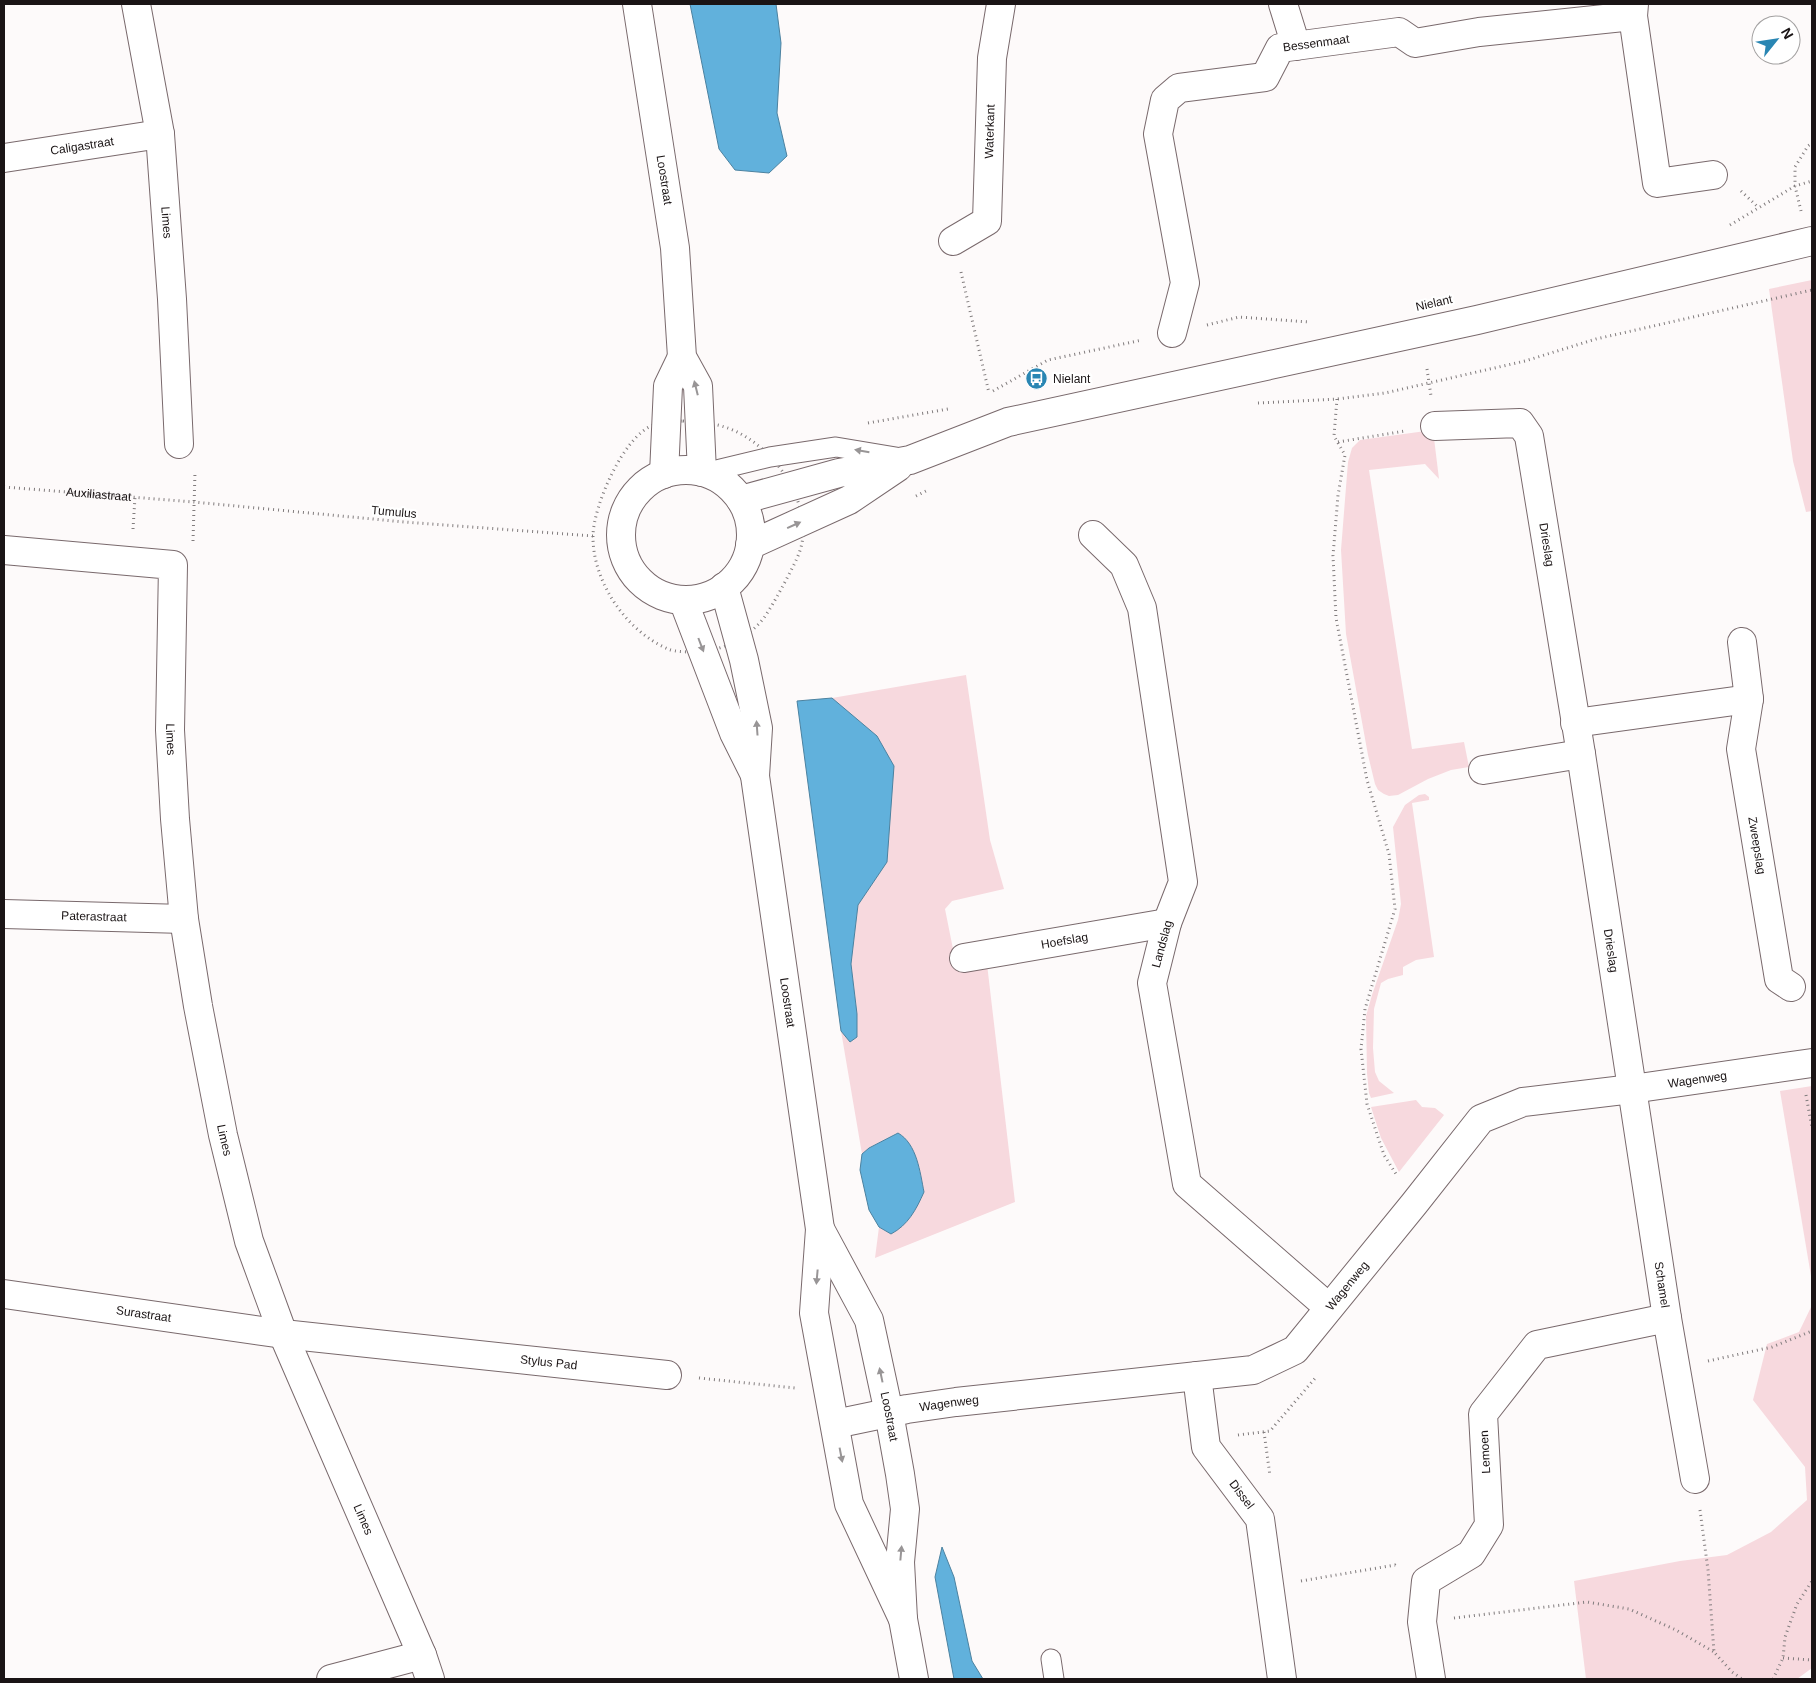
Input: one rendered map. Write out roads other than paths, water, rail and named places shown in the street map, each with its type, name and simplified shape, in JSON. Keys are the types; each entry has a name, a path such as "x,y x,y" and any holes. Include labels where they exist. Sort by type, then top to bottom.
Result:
{"street":[{"name":"Limes","path":"136,4 160,134 172,299 179,444"},
{"name":"Loostraat","path":"637,4 675,248 682,357 698,386 703,472"},
{"name":"Waterkant","path":"953,241 987,221 992,58 1001,4"},
{"path":"1283,4 1296,46"},
{"name":"Bessenmaat","path":"1172,333 1185,283 1158,134 1165,100 1179,88 1265,77 1280,48 1399,32 1415,43 1634,10 1657,183 1713,174"},
{"name":"Caligastraat","path":"4,158 160,134"},
{"path":"740,500 839,473 910,460 1008,422 1477,320 1811,242"},
{"name":"Loostraat","path":"664,474 668,386 682,357"},
{"name":"Drieslag","path":"1435,426 1520,424 1529,436 1581,754 1632,1090"},
{"path":"750,545 848,500 910,460"},
{"path":"683,470 703,472 728,485 740,500 749,521 750,545 744,564 732,581 705,597 683,600 661,594 641,582 627,563 622,541 622,525 630,503 644,485 664,474 683,470"},
{"name":"Landslag","path":"1093,535 1124,565 1142,608 1183,882 1167,923 1152,983 1187,1184 1328,1307"},
{"name":"Limes","path":"4,550 173,565 170,730 175,819 184,919 198,1006 223,1135 249,1241 283,1334 426,1667"},
{"name":"Loostraat","path":"724,587 744,660 758,728 755,776 820,1229 814,1313 849,1504 903,1619"},
{"name":"Loostraat","path":"683,600 734,733 755,776"},
{"name":"Zweepslag","path":"1742,642 1749,699 1740,750 1779,980 1791,987"},
{"path":"1575,723 1749,699"},
{"path":"1483,770 1581,754"},
{"name":"Paterastraat","path":"4,914 184,919"},
{"name":"Hoefslag","path":"964,958 1167,923"},
{"name":"Wagenweg","path":"835,1424 956,1402 1253,1370 1295,1350 1328,1307 1414,1204 1480,1119 1523,1102 1632,1090 1812,1063"},
{"name":"Schamel","path":"1632,1090 1667,1318 1695,1479"},
{"name":"Loostraat","path":"820,1229 869,1320 889,1413 905,1508 900,1562 903,1619 914,1679"},
{"name":"Surastraat","path":"4,1294 283,1334"},
{"name":"Lemoen","path":"1432,1679 1422,1622 1426,1581 1471,1554 1488,1525 1483,1414 1537,1345 1667,1318"},
{"name":"Stylus Pad","path":"283,1334 667,1375"},
{"name":"Dissel","path":"1196,1376 1206,1447 1260,1519 1282,1679"},
{"path":"331,1679 426,1667"}],"lane":[{"path":"703,472 770,457 836,447 910,460"},
{"path":"1050,1659 1054,1679"}],"water":[{"path":"690,4 776,4 781,43 777,113 787,156 769,173 735,170 719,149"},
{"path":"832,698 877,736 894,766 887,862 858,905 851,964 857,1014 857,1037 850,1042 841,1031 797,701"},
{"path":"898,1133 910,1144 914,1151 924,1192 911,1216 891,1234 879,1227 869,1210 860,1170 862,1154 869,1148"},
{"path":"942,1547 954,1577 972,1661 983,1679 954,1679 935,1577"}],"place":[{"name":"Nielant","path":"1037,379"}]}
